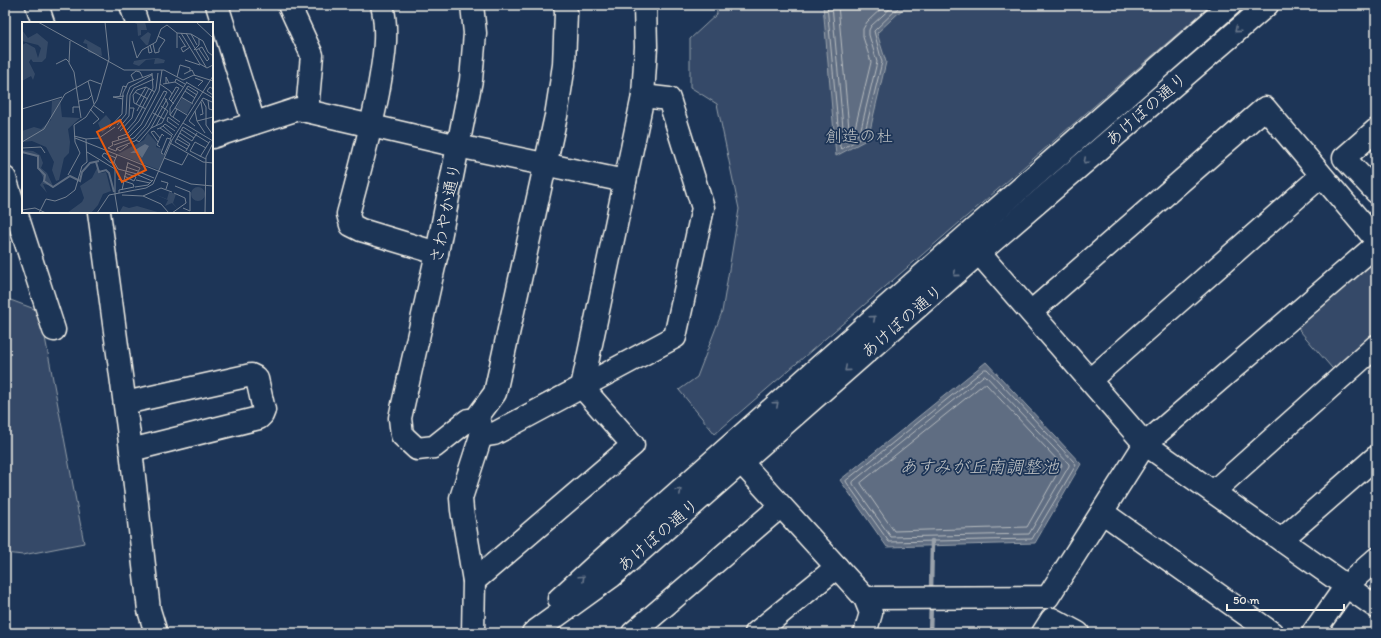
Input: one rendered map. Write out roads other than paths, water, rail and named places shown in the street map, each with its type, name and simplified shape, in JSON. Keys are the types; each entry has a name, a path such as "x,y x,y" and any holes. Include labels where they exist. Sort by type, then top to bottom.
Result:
{"street":[{"path":"37,5 43,22"},
{"path":"131,5 137,22"},
{"path":"217,5 254,123"},
{"path":"288,5 312,55 307,111"},
{"path":"382,5 384,13 384,57 371,126 348,214 351,225 361,230 437,253"},
{"name":"さわやか通り","path":"472,5 475,33 471,80 437,253 400,418 402,435 417,449 434,447 468,420 478,428"},
{"path":"473,633 474,581 461,498 478,428 495,393 546,164 556,116 564,64 565,5"},
{"path":"582,387 643,96 646,47 645,5"},
{"name":"あけぼの通り","path":"533,633 612,576 734,455 964,238 1230,5"},
{"name":"あけぼの通り","path":"523,633 596,565 734,455 979,253 1267,5"},
{"path":"478,428 494,434 675,337 703,208 669,99 643,96"},
{"path":"1031,312 1265,108 1376,240"},
{"path":"213,137 298,109 458,146 624,181"},
{"path":"1376,130 1344,158 1376,192"},
{"path":"1090,380 1321,176"},
{"path":"5,178 18,203 54,330"},
{"path":"99,213 131,450 149,610 156,633"},
{"path":"865,598 1048,597 1145,444 1376,244"},
{"path":"979,253 1145,444 1376,607"},
{"path":"1213,492 1376,346"},
{"path":"125,403 251,376 257,379 264,410 259,418 131,450"},
{"path":"474,581 633,445 582,387"},
{"path":"734,455 865,598 871,613 865,633"},
{"path":"1282,540 1376,457"},
{"path":"633,633 781,506"},
{"path":"1102,512 1272,633"},
{"path":"1313,633 1346,586 1376,559"},
{"path":"756,633 837,567"},
{"path":"1043,633 1052,619 1078,633"}],"water":[{"path":"823,5 907,5 877,33 886,62 868,139 836,156"},
{"name":"あすみが丘南調整池","path":"986,362 1081,464 1035,543 887,547 840,480"}],"waterway":[{"path":"931,592 932,541"},
{"path":"930,633 931,603"}],"park label":[{"name":"創造の杜","path":"859,136"}]}
